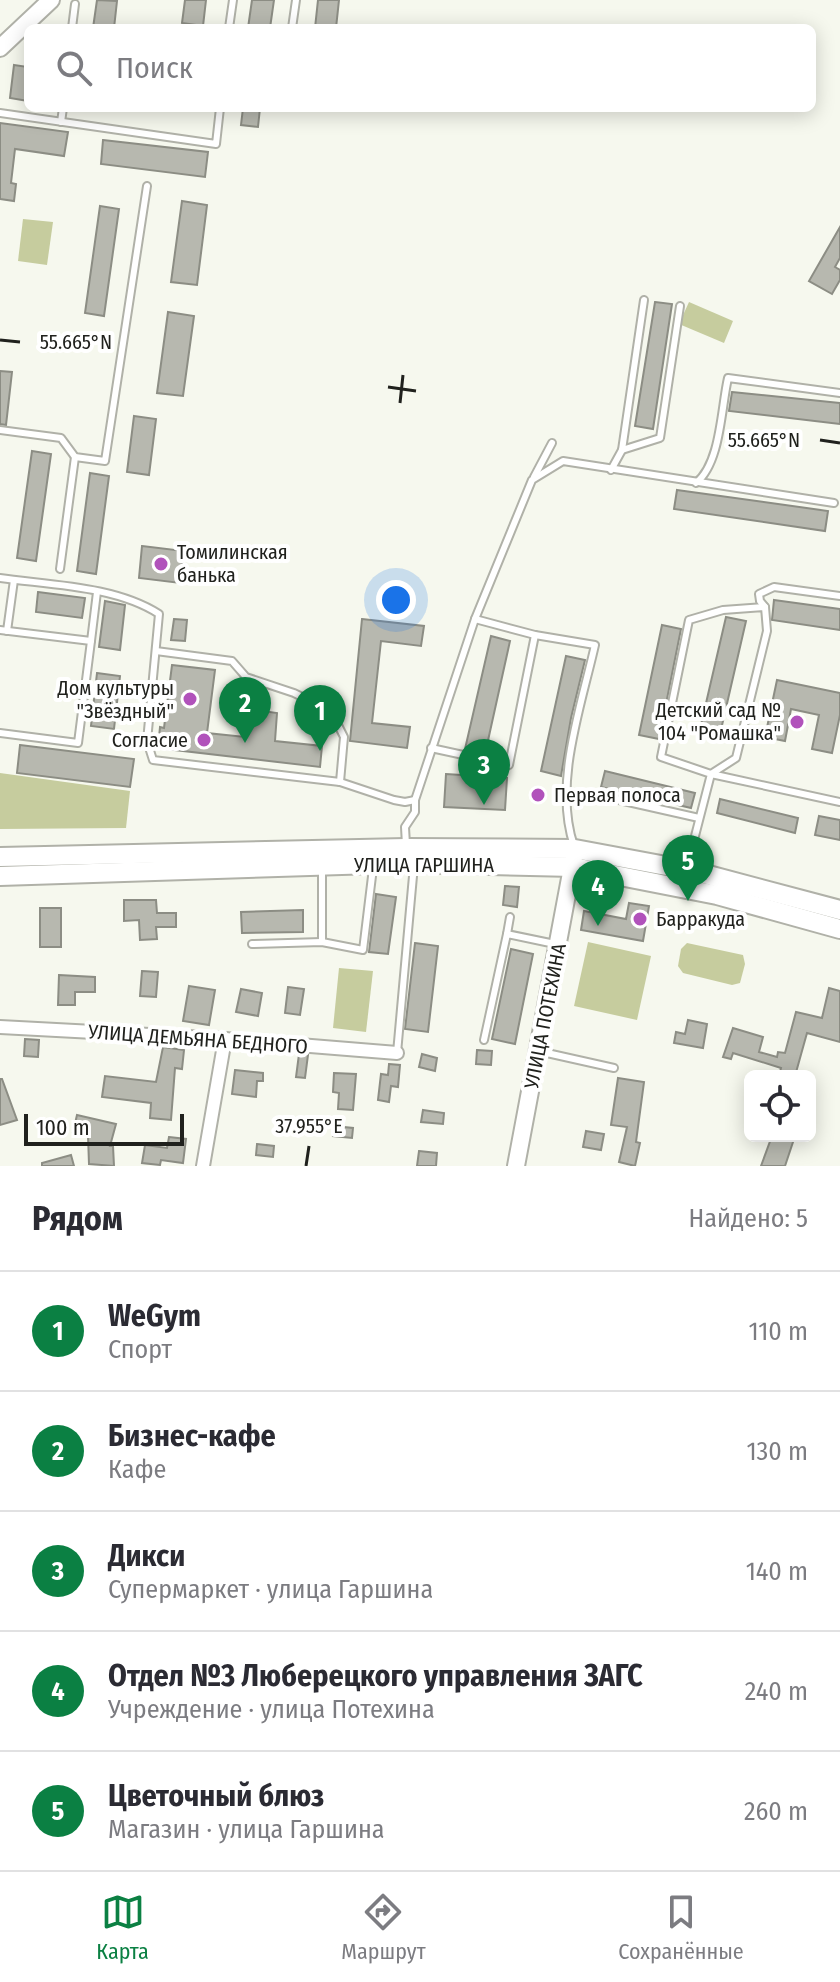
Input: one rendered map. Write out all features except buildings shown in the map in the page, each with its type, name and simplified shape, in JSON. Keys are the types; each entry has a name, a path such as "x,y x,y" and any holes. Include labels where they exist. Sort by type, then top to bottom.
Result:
{"main road":[{"name":"УЛИЦА ГАРШИНА","path":"0,876 374,864 410,856"},
{"name":"УЛИЦА ГАРШИНА","path":"0,857 574,858 687,870 840,910"},
{"name":"УЛИЦА ГАРШИНА","path":"574,858 840,929"}],"street":[{"path":"26,24 51,0"},
{"path":"0,48 24,25"},
{"name":"УЛИЦА ПОТЕХИНА","path":"516,1166 574,858"},
{"name":"УЛИЦА ДЕМЬЯНА БЕДНОГО","path":"0,1027 225,1039 397,1053"},
{"path":"203,1166 225,1039"}],"lane":[{"path":"230,24 233,0"},
{"path":"293,24 296,0"},
{"path":"72,24 75,4"},
{"path":"61,122 62,112"},
{"path":"0,113 216,144 220,112"},
{"path":"75,457 105,461 147,186"},
{"path":"611,470 622,450 644,300"},
{"path":"622,450 660,438 680,306"},
{"path":"696,483 705,476 715,451 728,378 840,393"},
{"path":"0,430 61,438 75,457 60,569"},
{"path":"397,1053 410,856 405,827 415,812 415,800 431,748 475,619 532,480 552,443"},
{"path":"532,480 563,461 834,503"},
{"path":"0,578 119,595 143,603 159,614 147,741 153,760 340,782 394,800 415,800"},
{"path":"14,580 4,631 91,641"},
{"path":"687,870 711,774 736,758 767,631 765,607 759,594 774,587 840,596"},
{"path":"0,733 78,743 97,592"},
{"path":"765,607 723,610 689,620 661,757 711,774 840,802"},
{"path":"475,619 535,635 595,645 566,776 567,826 574,858"},
{"path":"431,748 509,765 535,635"},
{"path":"156,651 232,661 246,677 294,693 331,711 344,737 340,782"},
{"path":"597,795 699,818"},
{"path":"252,944 322,942 363,950 374,864"},
{"path":"322,866 322,942"},
{"path":"484,1040 510,917"},
{"path":"507,934 559,945"},
{"path":"538,1051 614,1068"}],"green space":[{"path":"23,219 53,222 47,265 18,261"},
{"path":"689,302 733,321 724,343 679,324"},
{"path":"0,773 130,791 126,828 0,829"},
{"path":"588,942 651,956 637,1020 574,1006"},
{"path":"687,943 743,955 745,964 740,983 732,985 683,973 678,966 681,949"},
{"path":"339,968 373,971 366,1032 333,1028"}],"place":[{"name":"Томилинская банька","path":"161,564"},
{"name":"Дом культуры \"Звёздный\"","path":"190,699"},
{"name":"Детский сад № 104 \"Ромашка\"","path":"797,722"},
{"name":"Согласие","path":"204,740"},
{"name":"Бизнес-кафе","path":"245,743"},
{"name":"WeGym","path":"320,751"},
{"name":"Первая полоса","path":"538,795"},
{"name":"Дикси","path":"484,805"},
{"name":"Цветочный блюз","path":"688,901"},
{"name":"Барракуда","path":"640,919"},
{"name":"Отдел №3 Люберецкого управления ЗАГС","path":"598,926"}]}
